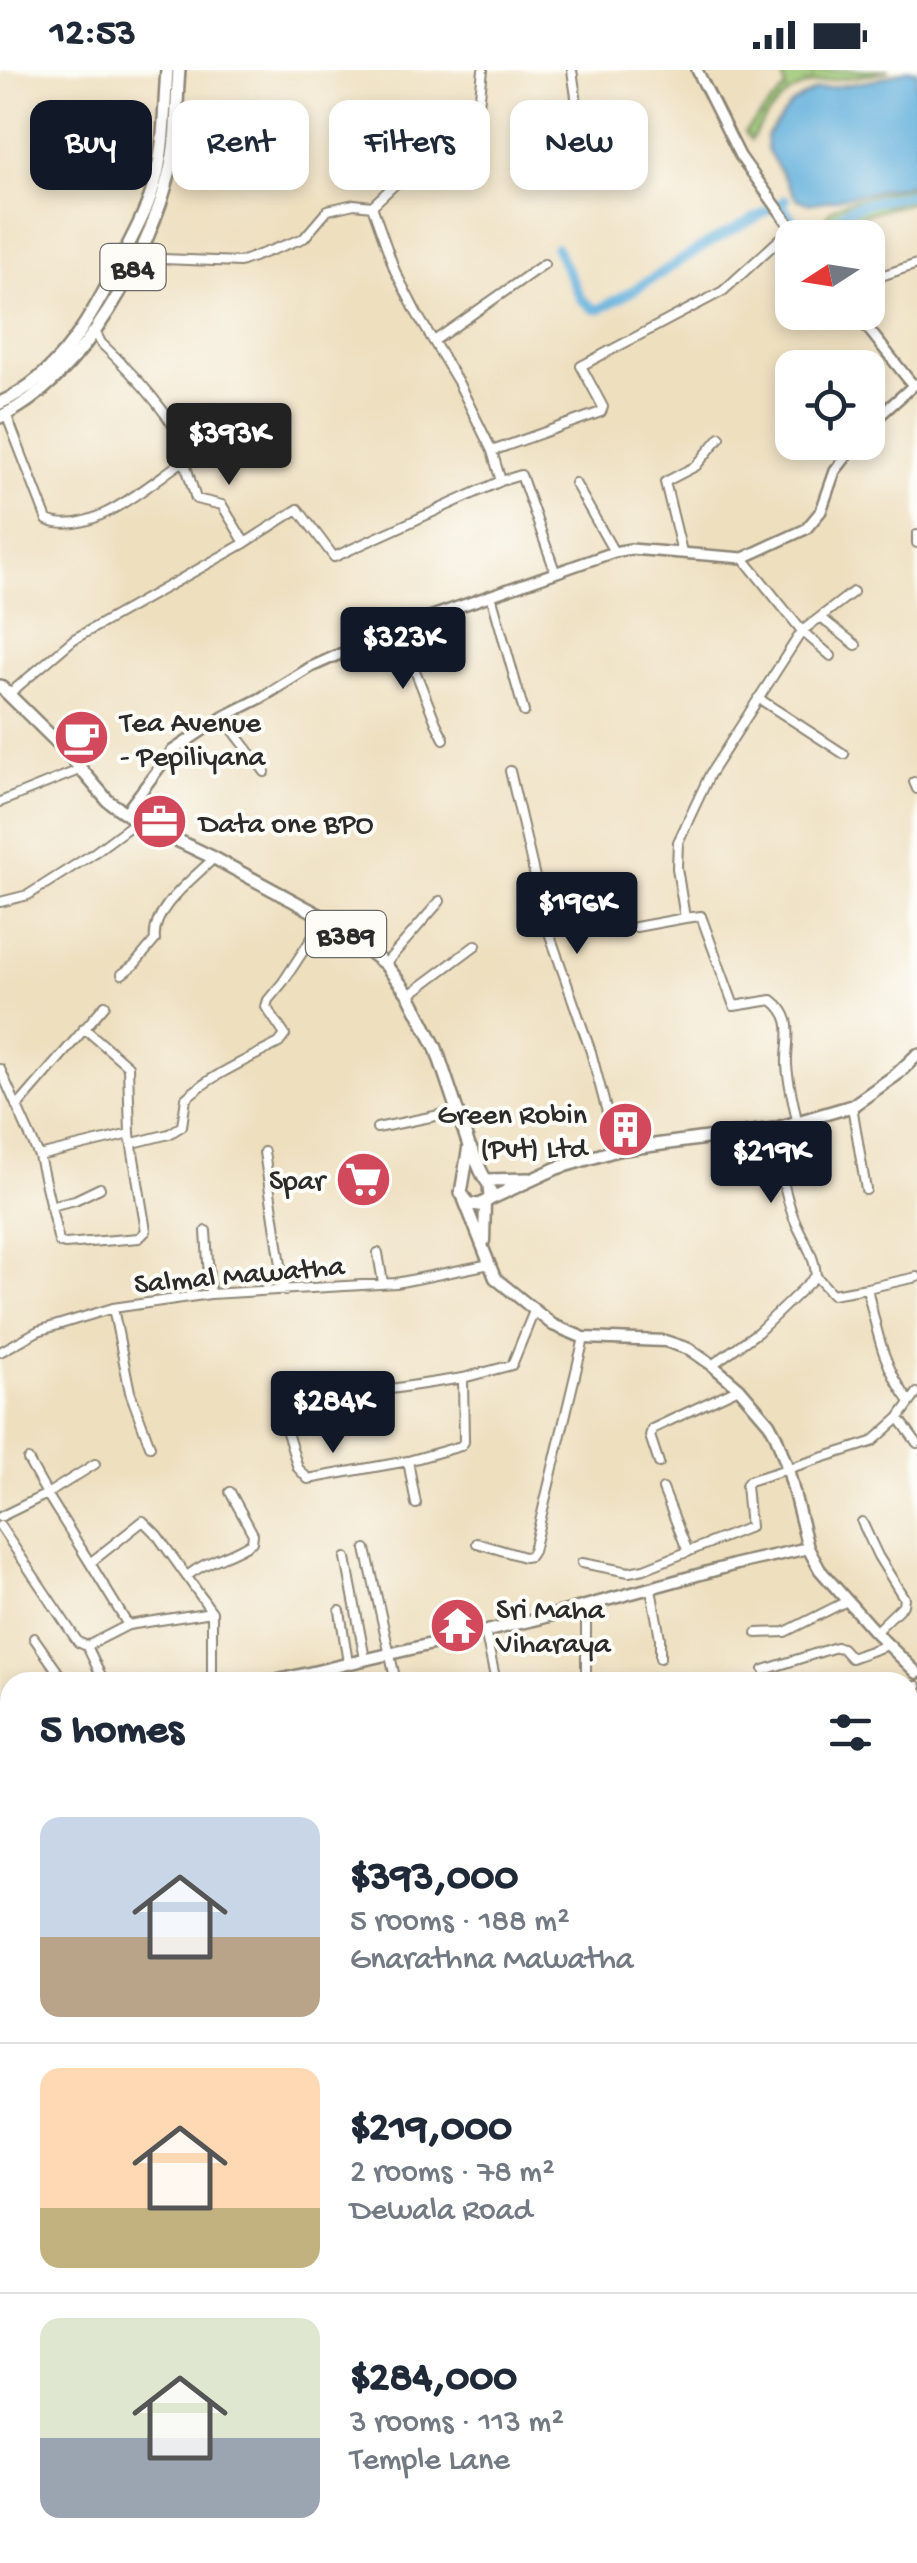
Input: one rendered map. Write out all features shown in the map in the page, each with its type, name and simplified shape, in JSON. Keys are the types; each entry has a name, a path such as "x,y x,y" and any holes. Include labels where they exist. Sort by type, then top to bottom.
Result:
{"main road":[{"name":"B84","path":"2,411 73,343 125,252 156,179 168,70"},
{"name":"B84","path":"2,411 55,377 96,331 138,258 156,220 172,165 178,70"},
{"name":"B389","path":"5,690 108,801 137,821 326,918 385,964 410,995 436,1048 484,1179"},
{"path":"464,1200 480,1204 557,1168 617,1150 774,1129 852,1106 917,1055"},
{"name":"B389","path":"462,1186 469,1146"},
{"path":"534,1179 476,1176 462,1186 495,1278 553,1325 584,1338 665,1341 689,1349 738,1388 776,1436 808,1548 820,1570 887,1646 916,1672"},
{"path":"484,1179 489,1184 484,1248"},
{"path":"311,1672 586,1607 808,1548"}],"street":[{"path":"125,252 138,258 240,262 304,238 328,210 354,204 372,206 479,105 483,70"},
{"path":"572,70 576,100"},
{"path":"697,70 740,156 786,220"},
{"path":"372,206 395,272 458,382 492,452 501,481"},
{"path":"492,452 601,412 603,407 582,366 723,290 775,243"},
{"path":"434,341 544,264"},
{"path":"885,275 917,264"},
{"path":"871,330 915,384 885,413"},
{"path":"2,411 47,520 57,525 95,519 141,493 191,456 160,406 101,343 96,331"},
{"path":"682,552 665,482 696,466 720,437"},
{"path":"125,813 172,751 310,667 398,628 614,552 630,549 743,558 806,529 821,511 835,471 844,460"},
{"path":"182,462 196,499 222,505 245,543"},
{"path":"5,690 74,639 298,509 334,557 501,481 521,476 555,571"},
{"path":"576,483 614,552"},
{"path":"743,558 802,631 831,656"},
{"path":"684,918 677,868 678,842 710,774 802,631 853,592"},
{"path":"490,596 524,712"},
{"path":"821,618 856,645"},
{"path":"398,628 444,739"},
{"path":"758,698 844,754"},
{"path":"223,717 265,772"},
{"path":"0,802 80,770"},
{"path":"510,771 546,924 590,1052 617,1150"},
{"path":"0,902 28,895 137,821"},
{"path":"122,974 134,966 155,940 154,928 162,911 214,858"},
{"path":"385,964 440,901"},
{"path":"636,927 701,916 734,1006 772,1000 787,1016 787,1064 798,1120"},
{"path":"39,1156 169,1134 182,1126 186,1098 210,1079 279,1043 285,1036 266,1007 268,1000 326,918"},
{"path":"410,995 476,946"},
{"path":"18,1108 105,1005"},
{"path":"0,1069 39,1156 59,1242 139,1238 146,1230 131,1138 128,1066 84,1028"},
{"path":"852,1106 866,1190"},
{"path":"377,1128 459,1111"},
{"path":"774,1129 794,1218 816,1263 816,1276 832,1294 917,1278"},
{"path":"264,1152 285,1290"},
{"path":"50,1206 100,1188"},
{"path":"206,1232 210,1294"},
{"path":"378,1253 383,1283"},
{"name":"Salmal Mawatha","path":"0,1352 38,1330 113,1308 210,1294 383,1283 490,1264"},
{"path":"712,1364 758,1332 816,1276"},
{"path":"867,1288 893,1380 910,1402"},
{"path":"113,1308 130,1392 150,1446"},
{"path":"391,1390 512,1365 534,1311"},
{"path":"477,1544 524,1557 533,1552 584,1338"},
{"path":"280,1413 298,1468 308,1479 408,1461 464,1442 463,1378"},
{"path":"659,1463 650,1436 652,1430 738,1388"},
{"path":"582,1564 629,1572 644,1569 750,1527 746,1485 750,1481 872,1442 917,1393"},
{"path":"898,1418 916,1436"},
{"path":"28,1460 128,1624"},
{"path":"408,1461 416,1504"},
{"path":"0,1518 94,1464"},
{"path":"663,1490 688,1552"},
{"path":"187,1576 205,1562 232,1555 252,1542 253,1534 230,1492"},
{"path":"90,1563 143,1521 212,1612 212,1672"},
{"path":"862,1522 904,1598 902,1605 875,1632"},
{"path":"0,1526 98,1672"},
{"path":"366,1549 394,1672"},
{"path":"346,1558 365,1660"},
{"path":"652,1590 660,1658"},
{"path":"757,1633 785,1632 847,1601"},
{"path":"586,1607 586,1672"},
{"path":"82,1644 128,1624 212,1612"},
{"path":"340,1612 348,1663"},
{"path":"485,1631 494,1672"},
{"path":"34,1638 58,1672"},
{"path":"764,1670 836,1647 851,1658 887,1646"},
{"path":"326,1668 327,1672"}],"green space":[{"path":"780,70 889,70 794,91 751,140 745,132 786,88"},
{"path":"917,186 917,201 852,220 826,220 832,209 868,196"}],"water":[{"path":"917,70 917,183 809,204 796,198 767,149 766,137 791,105 815,90"}],"waterway":[{"path":"838,220 867,203 917,194"},
{"path":"556,248 581,299 599,309 785,200"},
{"path":"780,203 793,220"}],"place":[{"name":"Tea Avenue - Pepiliyana","path":"81,738"},
{"name":"Data one BPO","path":"160,822"},
{"name":"Green Robin (Pvt) Ltd","path":"626,1130"},
{"name":"Spar","path":"364,1179"},
{"name":"Sri Maha Viharaya","path":"457,1625"}]}
